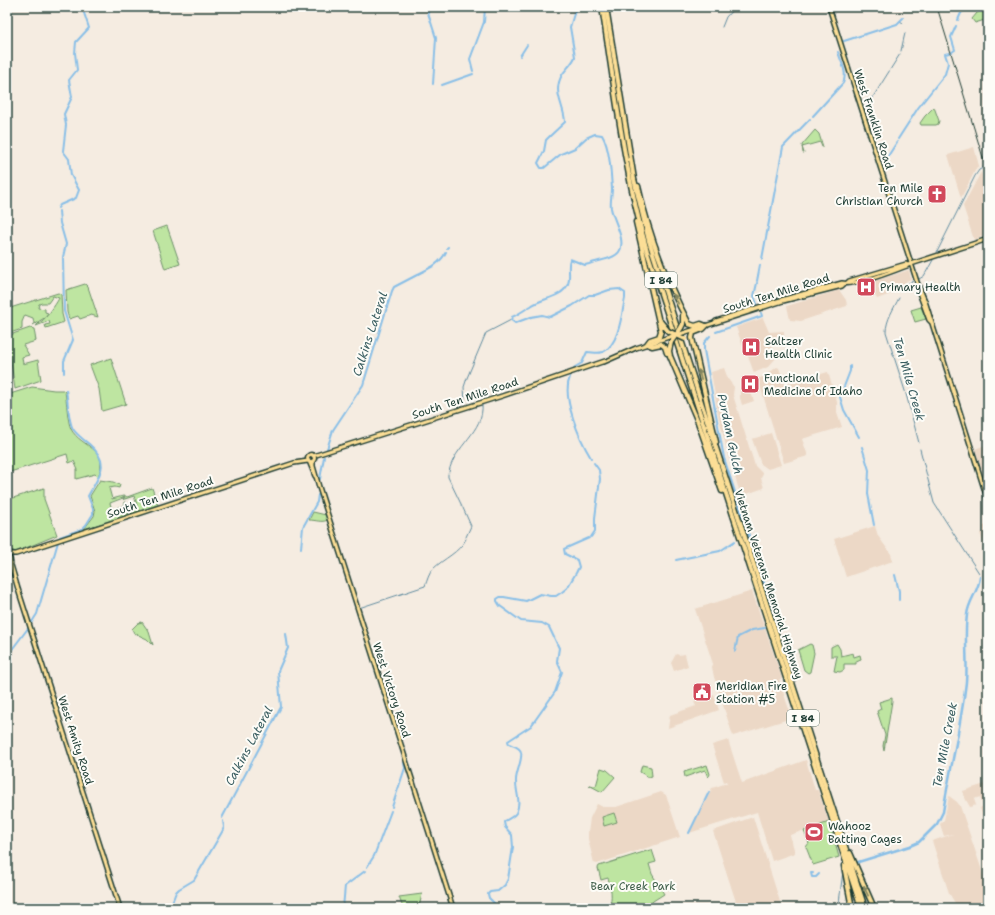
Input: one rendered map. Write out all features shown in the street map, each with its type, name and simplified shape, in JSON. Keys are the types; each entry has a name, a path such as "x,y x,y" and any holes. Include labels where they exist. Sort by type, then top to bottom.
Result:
{"highway":[{"name":"Vietnam Veterans Memorial Highway","path":"602,7 634,202 647,251 860,908"},
{"name":"Vietnam Veterans Memorial Highway","path":"606,7 634,179 644,224 654,259 838,827 866,908"},
{"path":"620,98 647,223 663,271 689,324 701,324 706,326"},
{"path":"634,202 640,239 661,334 659,337 650,340 646,345 664,345 672,361 698,422 739,541 748,562"},
{"path":"672,361 669,351 672,342 682,331 684,319 682,310"},
{"path":"657,315 662,325 685,339 692,346 695,355"},
{"path":"706,326 692,336 719,458"},
{"path":"832,820 846,874 852,908"},
{"path":"838,827 874,908"}],"main road":[{"name":"West Franklin Road","path":"829,7 909,264 930,316 988,501"},
{"name":"South Ten Mile Road","path":"682,331 706,326 783,301 842,286 848,281 909,264 988,239"},
{"name":"West Franklin Road","path":"917,282 917,287 923,305 931,322"},
{"path":"923,305 930,316"},
{"name":"South Ten Mile Road","path":"310,460 310,455 313,456 329,451 598,365 636,348 677,335"},
{"name":"South Ten Mile Road","path":"8,553 16,554 294,463 310,460 329,451"},
{"name":"West Victory Road","path":"313,456 310,460 453,908"},
{"path":"7,548 8,553"},
{"name":"South Ten Mile Road","path":"9,560 32,548"},
{"name":"West Amity Road","path":"8,553 120,908"},
{"path":"980,908 988,906"}],"shaded area":[{"path":"974,147 979,166 977,167 961,198 948,155"},
{"path":"981,172 988,194 988,235 974,240 963,206"},
{"path":"909,270 911,279 906,281 907,288 877,299 873,291 862,294 859,286"},
{"path":"839,290 846,300 847,306 801,321 790,320 787,306"},
{"path":"763,318 769,332 784,331 784,339 771,342 776,358 768,367 754,373 736,327"},
{"path":"777,367 779,368 785,384 828,372 837,402 837,412 842,427 802,439 808,456 784,463 758,379"},
{"path":"724,368 728,379 734,387 733,395 755,466 763,474 761,478 764,488 741,496 729,458 718,414 711,372"},
{"path":"753,380 756,388 750,390 754,401 742,405 740,390 744,384"},
{"path":"771,433 781,465 768,469 761,464 752,439"},
{"path":"988,444 988,491 975,449"},
{"path":"988,525 988,557 980,533 984,532 983,526"},
{"path":"875,526 878,536 891,554 893,561 846,577 834,539"},
{"path":"752,591 782,678 779,680 792,718 733,736 714,677 712,667 713,664 695,609"},
{"path":"676,654 685,654 688,666 674,671 671,663"},
{"path":"714,695 719,710 668,728 670,715 696,706 694,702"},
{"path":"728,740 742,783 806,760 815,790 818,790 829,822 790,835 795,853 772,861 757,812 689,833 712,788 727,783 726,781 724,782 712,745"},
{"path":"988,783 988,823 985,824 980,808 983,806 980,797 974,799 976,805 970,807 963,791"},
{"path":"661,792 666,795 680,837 597,864 594,863 588,833 590,818 597,804 603,807 616,807"},
{"path":"949,796 960,806 988,888 988,904 971,908 958,908 949,893 932,841 953,834 944,836 940,824 944,820"},
{"path":"753,817 782,908 738,908 713,831"}],"green space":[{"path":"982,7 985,7 988,19 975,23 972,19"},
{"path":"934,107 939,121 938,124 921,125 920,123 925,116"},
{"path":"815,130 819,134 823,147 820,142 802,147 802,145"},
{"path":"167,226 180,264 165,269 153,231"},
{"path":"85,284 88,287 98,317 91,315 80,319 78,316 69,319 67,312 66,290"},
{"path":"58,293 61,294 64,322 46,328 45,325 50,324 49,321 36,326 46,317 33,325 33,318 25,315 22,322 22,329 7,334 7,309","holes":["53,296 59,298 46,317 48,313 45,312 45,309 38,308 39,304 48,303"]},
{"path":"921,307 926,319 915,322 911,310"},
{"path":"30,328 34,329 36,341 23,345 29,355 22,357 23,364 38,360 41,380 15,389 7,336"},
{"path":"111,358 126,404 102,411 99,389 90,365"},
{"path":"32,387 63,390 65,392 71,429 81,440 93,449 100,460 101,467 98,477 95,474 76,479 76,470 78,470 74,461 69,463 67,454 7,473 7,395"},
{"path":"100,480 113,482 120,485 119,488 109,488 112,499 123,496 124,500 123,498 110,503 112,510 125,505 125,502 129,515 84,529 94,516 95,511 90,496"},
{"path":"44,488 44,499 57,535 16,552 11,550 7,545 7,500"},
{"path":"152,488 158,505 132,514 128,508 137,505 134,496 125,499 124,495 127,497"},
{"path":"313,512 326,515 328,520 309,520"},
{"path":"142,622 149,632 153,645 147,639 134,633 132,629 138,623"},
{"path":"810,644 812,645 814,653 810,672 808,673 804,670 798,650"},
{"path":"837,644 840,649 841,656 853,653 854,657 860,655 861,659 856,661 856,664 844,664 844,670 840,672 834,671 837,656 831,656 831,647"},
{"path":"892,698 884,751 883,746 885,735 877,711 881,709 879,702"},
{"path":"642,765 651,767 652,776 648,777 640,772"},
{"path":"707,765 710,774 708,777 705,770 685,777 684,772"},
{"path":"601,768 607,770 615,777 602,792 589,785 596,786"},
{"path":"614,813 617,822 604,826 602,817"},
{"path":"829,822 839,857 813,865 806,847 809,843 804,831"},
{"name":"Bear Creek Park","path":"652,850 656,862 649,864 652,874 664,894 653,901 647,908 609,908 611,896 610,885 608,878 601,880 598,868 599,866"},
{"path":"422,894 417,908 403,908 399,897"}],"waterway":[{"path":"58,208 60,205 76,198 79,190 71,175 69,159 63,151 66,125 64,114 72,97 69,80 77,70 75,53 76,42 89,28 82,7"},
{"path":"429,7 428,13 436,38 433,84"},
{"path":"473,71 470,59 484,22 485,7"},
{"path":"573,370 582,363 587,352 603,352 613,343 621,320 625,293 619,289 609,290 595,295 589,295 572,306 550,317 542,315 531,317 515,323 511,320 512,317 536,303 557,295 565,289 569,281 570,259 585,265 613,257 619,252 621,247 621,236 611,208 612,189 610,161 605,140 602,135 595,134 586,138 575,148 561,154 544,168 541,168 538,163 544,151 546,140 565,122 558,87 562,75 575,57 570,27 576,7"},
{"path":"722,27 726,17 735,7"},
{"path":"958,20 961,13 968,7"},
{"name":"Purdam Gulch","path":"844,41 897,24 903,18"},
{"path":"952,52 955,50 951,37 956,26"},
{"path":"901,51 905,33"},
{"name":"Calkins Lateral","path":"520,56 527,45"},
{"name":"Purdam Gulch","path":"813,116 843,83 845,75 838,52"},
{"path":"898,139 918,108 945,74 948,63 945,54 949,53"},
{"path":"864,101 873,97 900,54"},
{"path":"442,85 473,74"},
{"name":"Purdam Gulch","path":"762,259 783,147 810,119"},
{"path":"883,164 897,142"},
{"name":"Ten Mile Creek","path":"937,252 975,176 979,170 985,167"},
{"path":"59,211 60,223 66,244 63,257 64,311 73,340 64,361 64,373"},
{"name":"Calkins Lateral","path":"418,274 438,263 446,252"},
{"name":"Ten Mile Creek","path":"919,279 924,276 933,260"},
{"name":"Purdam Gulch","path":"757,281 760,265"},
{"name":"Calkins Lateral","path":"327,449 333,430 363,385 394,287 417,275"},
{"name":"Ten Mile Creek","path":"907,284 913,281"},
{"name":"Purdam Gulch","path":"757,283 754,296 757,304"},
{"name":"Ten Mile Creek","path":"899,298 889,319 886,332 906,394 919,443"},
{"name":"Purdam Gulch","path":"716,332 762,316 761,313"},
{"path":"465,402 464,387 486,333 511,320"},
{"name":"Purdam Gulch","path":"710,336 704,343 704,350 724,458 775,616"},
{"path":"850,366 850,371 840,397 844,410 859,437"},
{"path":"570,377 568,385 570,407 577,430 591,458"},
{"path":"60,537 82,529 93,514 93,509 88,496 99,476 102,464 96,451 73,429 71,425 66,390"},
{"path":"449,472 456,455 479,422 482,414 482,404"},
{"path":"862,447 869,470 868,494 874,525"},
{"name":"Ten Mile Creek","path":"920,449 934,503 979,573"},
{"name":"Calkins Lateral","path":"320,479 324,457"},
{"path":"591,537 595,531 595,518 600,479 599,470 594,463"},
{"path":"448,474 461,504"},
{"name":"Calkins Lateral","path":"301,548 303,527 317,502 318,495"},
{"path":"463,508 471,526 466,537"},
{"path":"499,908 489,898 488,894 490,892 498,891 505,885 508,879 513,847 512,835 505,827 504,822 515,815 518,809 516,780 521,755 519,749 509,744 508,741 531,726 555,692 562,672 557,661 559,648 549,627 542,623 521,621 500,606 497,599 504,597 526,601 540,594 556,596 567,588 579,567 577,560 565,554 564,549 589,538"},
{"path":"359,608 425,586 433,569 455,552 466,539"},
{"name":"Purdam Gulch","path":"676,560 720,551 735,541"},
{"path":"30,625 37,614 58,542"},
{"path":"895,575 899,591 899,600"},
{"name":"Ten Mile Creek","path":"855,863 919,842 937,824 943,812 966,682 967,615 969,605 978,587 980,577"},
{"path":"364,624 369,639"},
{"path":"7,656 29,627"},
{"path":"735,651 738,637 752,630 765,628"},
{"name":"Calkins Lateral","path":"222,818 281,707 278,671 288,648 286,634"},
{"path":"791,719 795,718"},
{"path":"392,807 405,768 404,763"},
{"path":"689,833 709,792"},
{"path":"367,867 374,856 391,811"},
{"name":"Calkins Lateral","path":"169,908 176,892 194,880 222,832 224,827 223,821"},
{"path":"343,908 345,886 365,871"},
{"name":"Ten Mile Creek","path":"837,908 843,871"},
{"path":"813,873 811,873 812,877 816,877 819,874"}],"railway":[{"path":"937,7 988,174"}],"place":[{"name":"Ten Mile Christian Church","path":"937,194"},
{"name":"Primary Health","path":"866,287"},
{"name":"Saltzer Health Clinic","path":"751,347"},
{"name":"Functional Medicine of Idaho","path":"750,384"},
{"name":"Meridian Fire Station #5","path":"702,692"},
{"name":"Wahooz Batting Cages","path":"814,832"}]}
